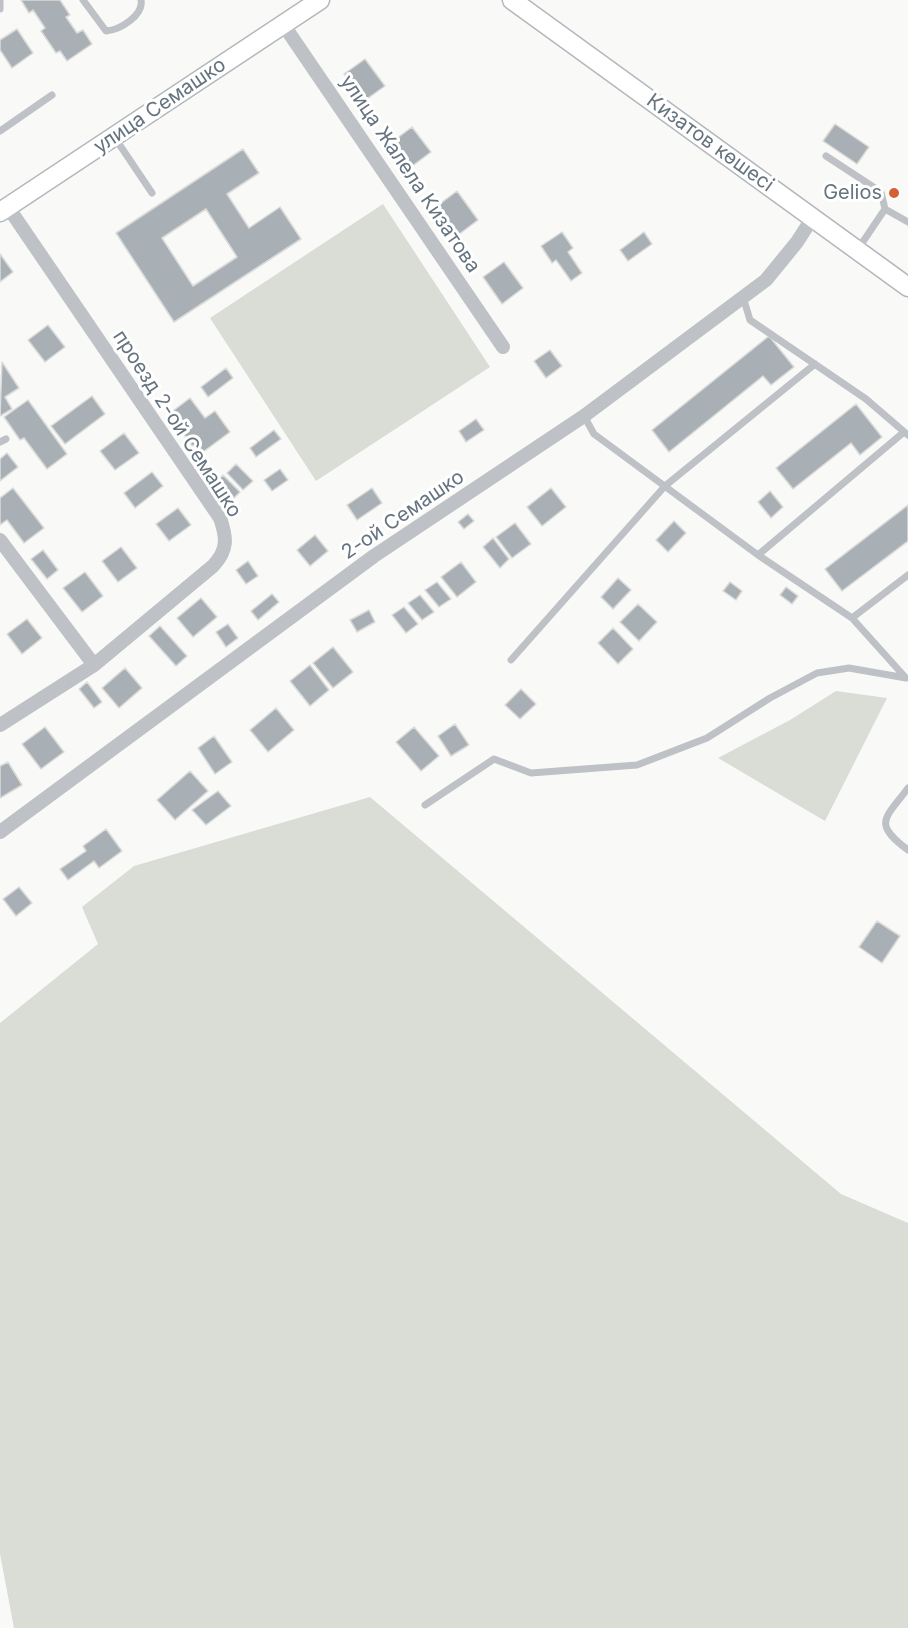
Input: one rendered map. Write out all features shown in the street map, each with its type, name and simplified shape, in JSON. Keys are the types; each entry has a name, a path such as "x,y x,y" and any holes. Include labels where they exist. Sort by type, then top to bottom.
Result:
{"main road":[{"name":"улица Семашко","path":"4,210 320,0"},
{"name":"Кизатов көшесі","path":"512,0 908,287"}],"street":[{"name":"улица Жалела Кизатова","path":"283,24 502,347"},
{"name":"проезд 2-ой Семашко","path":"0,725 94,665 213,567 222,557 226,546 225,532 220,518 4,210"},
{"name":"2-ой Семашко","path":"0,832 374,556 584,416 766,280 797,242 813,217"},
{"path":"0,540 94,665"}],"lane":[{"path":"0,0 0,9"},
{"path":"83,0 106,31 116,29 139,14 142,9 141,0"},
{"path":"0,131 52,95"},
{"path":"114,136 152,193"},
{"path":"826,156 881,192 885,209 908,222"},
{"path":"857,249 885,209"},
{"path":"743,297 750,320 866,399 906,434 758,555"},
{"path":"511,660 665,486 815,364"},
{"path":"584,416 594,434 758,555 852,618 907,678"},
{"path":"852,618 908,575"},
{"path":"425,805 494,759 531,773 637,765 707,738 779,693 817,674 849,668 907,678"},
{"path":"908,788 885,820 885,829 890,837 908,850"}],"shaded area":[{"path":"383,204 490,367 316,481 210,318"},
{"path":"836,691 887,698 825,821 718,758 790,720"},
{"path":"370,797 841,1194 908,1223 908,1628 14,1628 0,1554 0,1023 98,944 82,907 134,866"}],"building":[{"path":"21,0 60,0 70,15 66,17 77,33 83,30 92,44 67,61 60,51 56,53 41,31 45,28 33,10 29,13"},
{"path":"17,29 33,53 12,68 0,50 0,40"},
{"path":"365,59 385,86 364,101 344,74"},
{"path":"835,124 869,147 857,164 823,141"},
{"path":"412,127 431,152 411,167 392,142"},
{"path":"243,149 259,173 227,194 249,228 280,207 301,239 174,322 116,233","holes":["206,209 237,257 193,286 162,238"]},
{"path":"457,191 478,220 458,235 437,206"},
{"path":"562,232 573,248 568,252 582,273 571,281 556,260 552,263 541,246"},
{"path":"644,232 652,244 628,261 620,250"},
{"path":"0,254 13,272 0,282"},
{"path":"504,262 523,288 502,304 483,277"},
{"path":"48,325 65,347 45,362 28,340"},
{"path":"769,336 794,367 771,385 763,376 669,452 652,430"},
{"path":"550,350 562,366 546,378 534,361"},
{"path":"2,362 19,388 5,397 12,409 0,416"},
{"path":"226,368 233,378 208,397 201,387"},
{"path":"92,396 105,414 65,444 51,426"},
{"path":"190,398 205,418 215,411 230,432 199,455 169,414"},
{"path":"28,400 67,454 47,469 24,438 20,440 4,417"},
{"path":"856,404 882,437 860,455 851,443 793,489 776,468"},
{"path":"476,419 484,430 466,442 459,431"},
{"path":"274,430 281,439 256,457 250,448"},
{"path":"124,433 139,453 115,470 100,451"},
{"path":"7,453 18,467 0,481 0,459"},
{"path":"236,464 253,481 243,490 227,473"},
{"path":"280,469 288,480 272,491 264,480"},
{"path":"152,472 163,486 135,508 124,493"},
{"path":"223,475 240,492 231,501 214,484"},
{"path":"13,488 44,528 24,543 7,520 0,525 0,498"},
{"path":"372,488 382,503 357,520 347,505"},
{"path":"551,488 566,507 542,526 527,507"},
{"path":"770,491 783,507 771,518 758,502"},
{"path":"908,505 908,541 842,591 825,569"},
{"path":"178,508 191,525 169,541 156,524"},
{"path":"468,514 474,521 464,529 458,522"},
{"path":"674,521 686,533 668,552 656,540"},
{"path":"515,523 531,544 512,558 496,537"},
{"path":"315,535 328,551 310,566 297,550"},
{"path":"493,538 509,559 500,568 483,547"},
{"path":"121,547 137,568 118,582 102,561"},
{"path":"43,550 58,570 47,579 31,559"},
{"path":"248,561 258,576 246,584 236,570"},
{"path":"461,562 476,582 457,597 441,577"},
{"path":"85,572 103,596 82,612 63,588"},
{"path":"618,578 631,590 613,609 601,597"},
{"path":"437,582 451,599 439,607 425,590"},
{"path":"730,582 742,591 736,600 723,591"},
{"path":"786,587 798,596 792,604 780,595"},
{"path":"272,594 279,602 258,620 251,611"},
{"path":"420,595 434,612 422,620 408,603"},
{"path":"201,598 217,617 193,637 177,618"},
{"path":"638,604 657,622 639,641 620,622"},
{"path":"404,607 418,624 406,633 392,615"},
{"path":"369,610 375,622 357,632 350,620"},
{"path":"27,619 42,638 22,654 7,634"},
{"path":"228,624 238,638 226,647 216,632"},
{"path":"160,626 187,656 176,666 149,636"},
{"path":"613,628 633,649 618,664 598,643"},
{"path":"333,647 353,672 333,688 313,663"},
{"path":"310,665 329,690 310,706 290,681"},
{"path":"125,668 142,688 119,708 102,688"},
{"path":"87,682 102,702 94,708 79,689"},
{"path":"521,689 536,704 520,719 505,705"},
{"path":"276,708 294,730 268,752 250,730"},
{"path":"455,724 469,745 451,756 438,736"},
{"path":"45,727 64,752 41,769 22,744"},
{"path":"414,727 439,756 421,771 396,742"},
{"path":"214,736 232,762 215,774 198,748"},
{"path":"8,762 22,785 0,798 0,766"},
{"path":"190,771 208,791 175,820 157,800"},
{"path":"218,791 231,806 206,825 192,810"},
{"path":"106,829 122,851 99,868 94,861 68,880 60,869 86,851 83,846"},
{"path":"19,887 32,903 16,916 3,899"},
{"path":"877,921 900,936 882,963 859,947"}],"place":[{"name":"Gelios","path":"894,193"}]}
